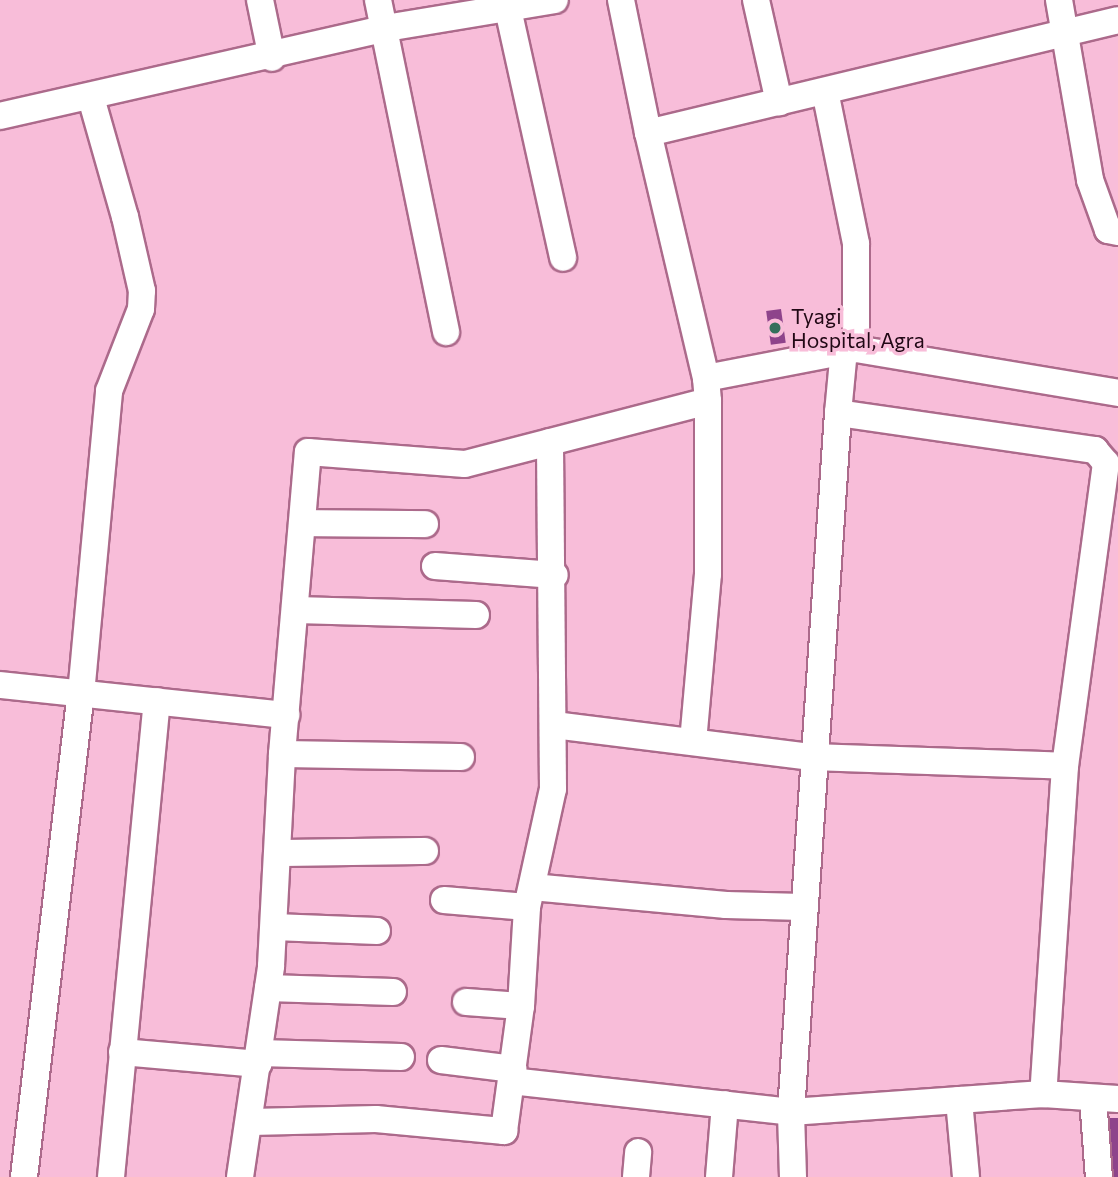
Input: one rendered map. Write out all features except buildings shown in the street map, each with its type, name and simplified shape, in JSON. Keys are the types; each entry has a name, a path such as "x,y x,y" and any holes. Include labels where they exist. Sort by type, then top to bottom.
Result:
{"street":[{"path":"260,0 272,58"},
{"path":"378,0 386,28 446,332"},
{"path":"0,116 272,58 386,28 508,5 555,0"},
{"path":"621,0 648,133 707,390 708,574 693,743"},
{"path":"756,0 779,102"},
{"path":"1059,0 1090,180 1108,230 1118,232"},
{"path":"508,5 563,258"},
{"path":"648,133 1118,20"},
{"path":"793,1177 791,1112 812,757 838,414 850,349 856,244 825,90"},
{"path":"24,1177 81,694 109,391 141,309 142,291 91,98"},
{"path":"240,1177 251,1122 274,927 282,754 305,523 308,452 465,464 550,442 707,390 850,349 1118,393"},
{"path":"838,414 1102,453 1106,463 1065,766 1043,1094"},
{"path":"251,1122 376,1119 504,1131 521,1006 530,897 553,789 555,575 550,442"},
{"path":"305,523 425,524"},
{"path":"435,566 555,575"},
{"path":"296,610 476,615"},
{"path":"0,685 286,715"},
{"path":"111,1177 157,701"},
{"path":"554,725 812,757 1065,766"},
{"path":"282,754 461,757"},
{"path":"279,853 425,851"},
{"path":"444,900 530,897 803,907"},
{"path":"274,927 377,931"},
{"path":"268,988 393,992"},
{"path":"466,1002 521,1006"},
{"path":"122,1052 259,1058 401,1057"},
{"path":"441,1060 512,1075 791,1112 1043,1094 1106,1098 1099,1177"},
{"path":"959,1100 966,1177"},
{"path":"719,1177 725,1104"}],"place":[{"name":"Tyagi Hospital, Agra","path":"775,328"}]}
